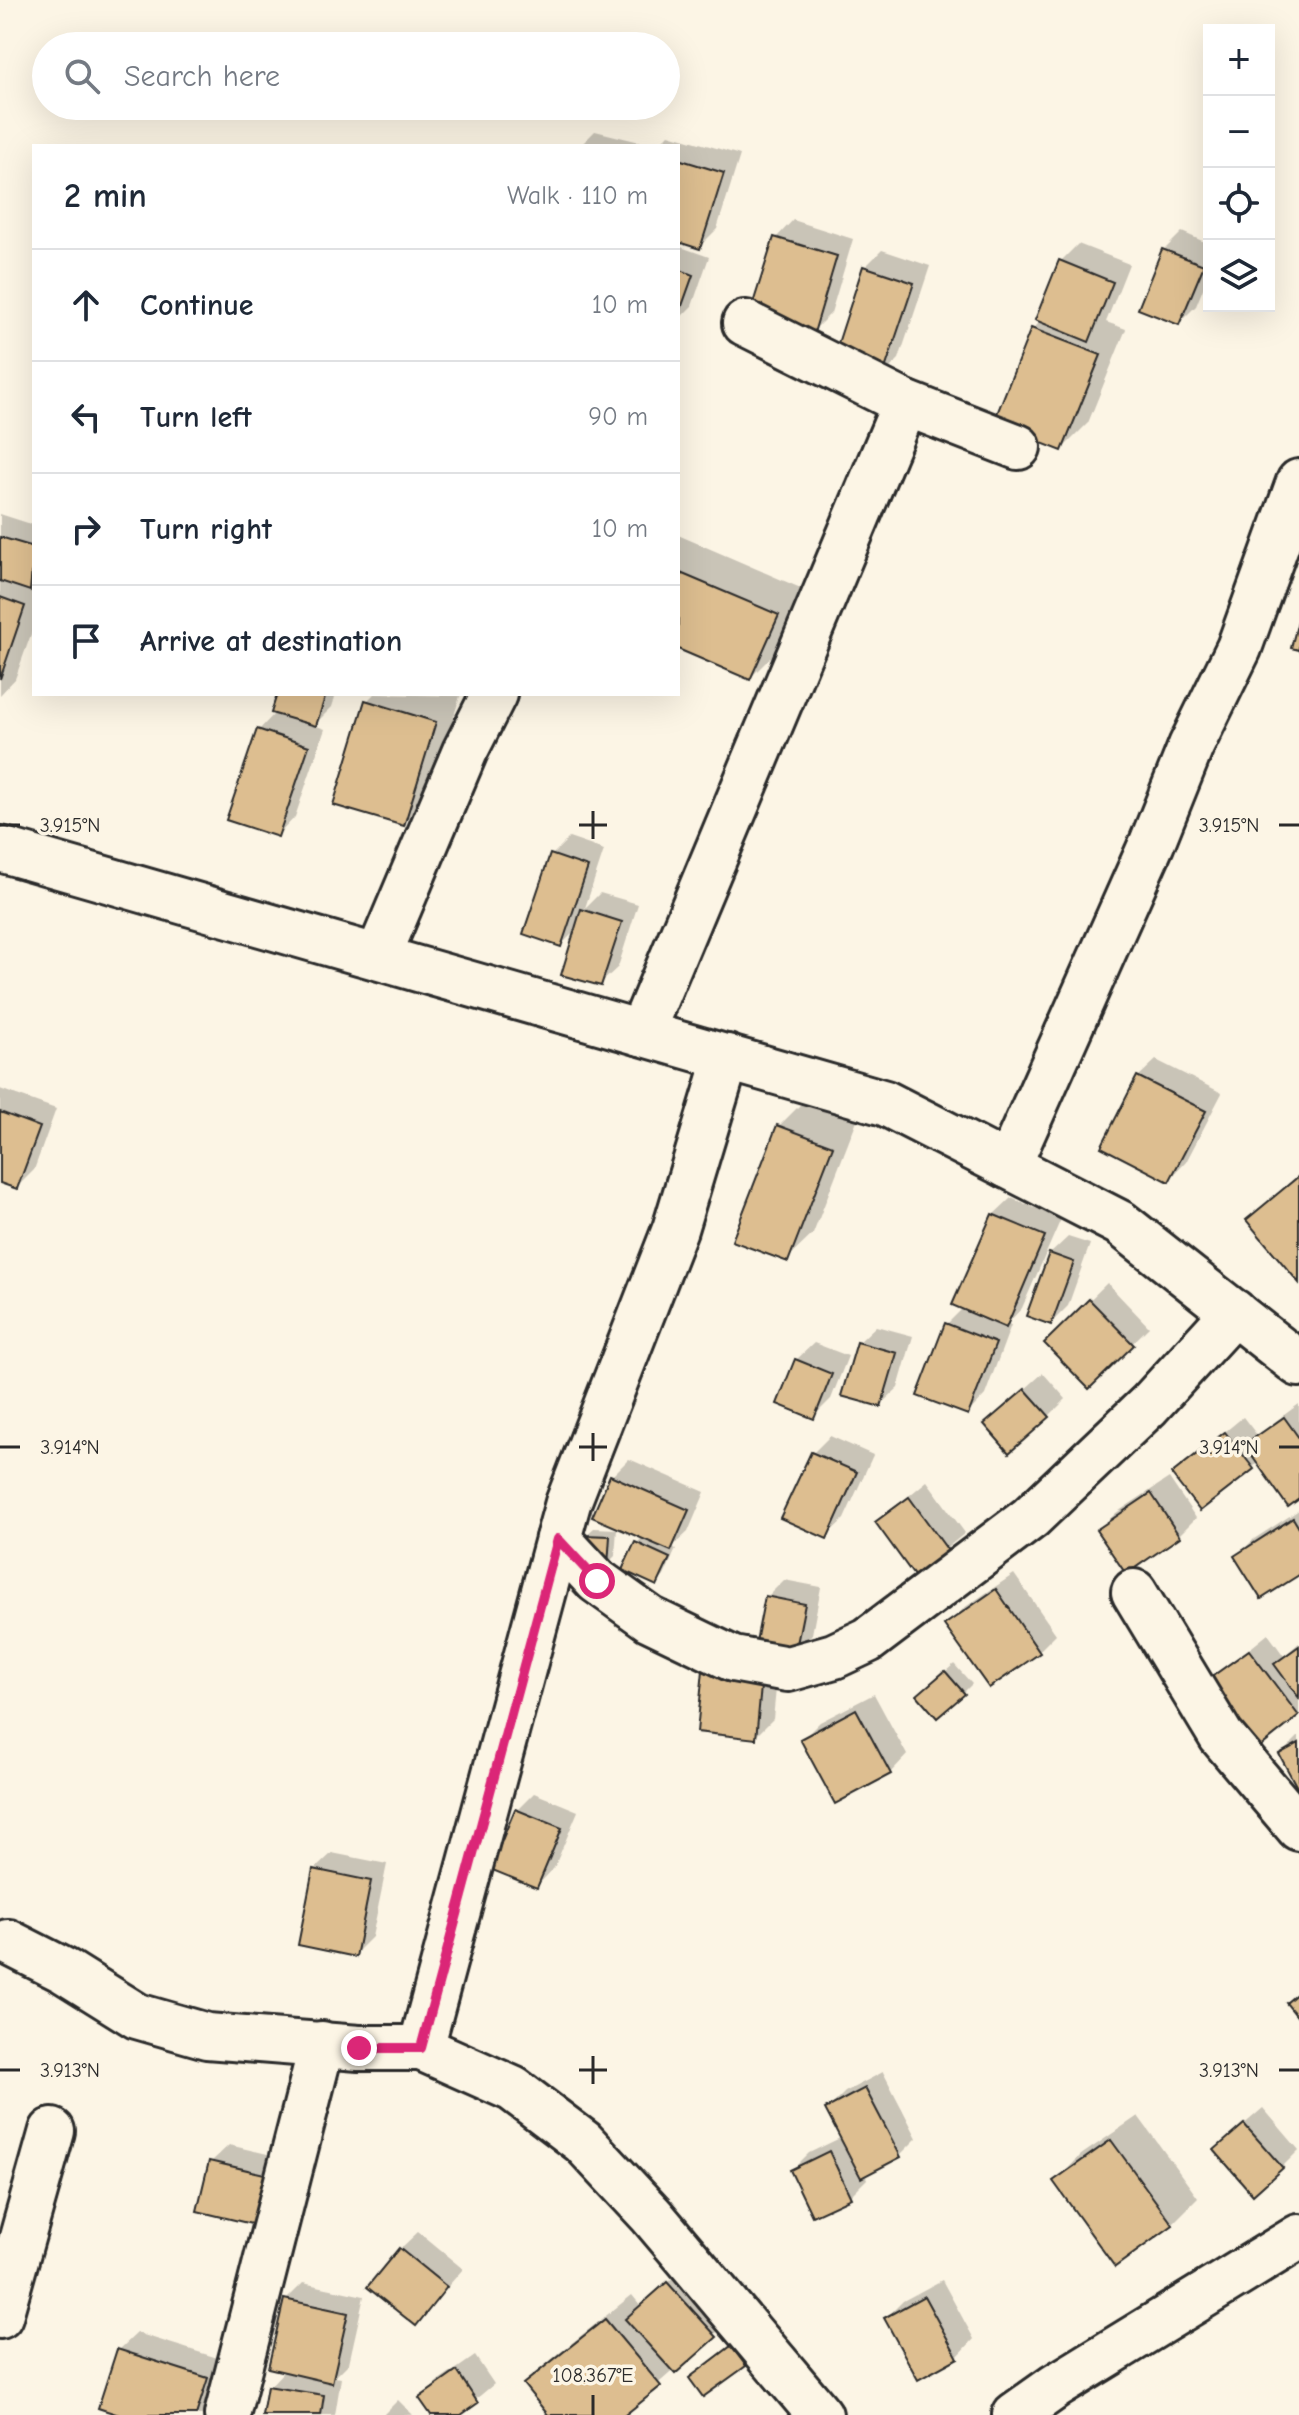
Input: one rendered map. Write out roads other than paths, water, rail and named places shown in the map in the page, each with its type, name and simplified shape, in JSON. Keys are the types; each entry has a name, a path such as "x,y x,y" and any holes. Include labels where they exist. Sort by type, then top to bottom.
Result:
{"street":[{"path":"745,323 905,403 1018,447"},
{"path":"641,1033 905,403"},
{"path":"1008,1166 1152,843 1191,746 1239,648 1299,482"},
{"path":"378,957 465,751 493,696"},
{"path":"0,849 885,1103 1120,1223 1299,1364"},
{"path":"421,2048 568,1503 675,1229 727,1057"},
{"path":"558,1539 597,1581 650,1619 733,1659 788,1669 834,1656 868,1640 1030,1518 1149,1405 1234,1312"},
{"path":"1134,1592 1221,1736 1299,1828"},
{"path":"8,1942 65,1971 137,2016 207,2036 421,2048 513,2089 583,2142 652,2216 820,2415"},
{"path":"227,2415 322,2044"},
{"path":"0,2316 52,2131"},
{"path":"1015,2415 1070,2377 1299,2237"}]}
